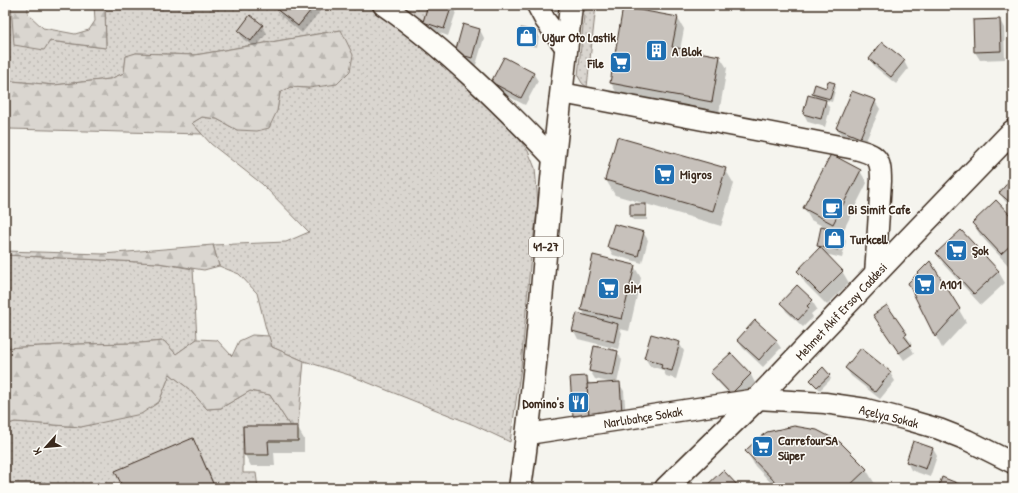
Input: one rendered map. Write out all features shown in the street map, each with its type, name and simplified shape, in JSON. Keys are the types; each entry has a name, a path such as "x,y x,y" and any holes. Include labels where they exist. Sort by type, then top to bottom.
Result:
{"main road":[{"name":"41-27","path":"520,488 528,434 539,334 554,159 571,5"},
{"name":"Mehmet Akif Ersoy Caddesi","path":"666,488 757,399 1013,131"}],"street":[{"path":"383,5 399,16 460,67 518,121 554,159"},
{"path":"537,5 545,20 566,48"},
{"path":"562,93 868,153 876,158 881,166 875,275"},
{"name":"Narlıbahçe Sokak","path":"528,434 757,399"},
{"name":"Açelya Sokak","path":"757,399 825,403 866,409 939,429 967,440 1013,462"}],"green space":[{"path":"5,5 11,5 11,8 49,41 106,48 105,5 367,5 412,39 491,106 511,128 528,151 535,168 538,204 530,265 521,367 510,442 474,425 349,375 304,361 272,347 257,293 239,274 219,266 213,245 286,242 309,232 262,184 211,144 192,123 202,117 217,119 237,130 277,111 280,93 290,87 309,88 341,30 195,55 136,53 126,57 124,73 110,79 54,85 12,81 5,84"},
{"path":"11,5 28,5 28,14 43,28 75,34 89,30 95,21 94,5 105,5 106,48 50,41 44,50 14,45"},
{"path":"397,5 428,5 422,26"},
{"path":"585,5 596,5 587,87 582,83 578,76"},
{"path":"341,30 353,55 350,71 337,84 309,88 290,87 280,93 277,111 269,128 257,131 237,130 217,119 202,117 192,123 202,134 9,129 5,131 5,84 12,81 54,85 110,79 124,73 126,56 136,53 195,55"},
{"path":"213,245 219,266 204,270 158,263 5,255 5,251 103,254"},
{"path":"5,255 158,263 193,269 197,339 176,354 164,341 5,348"},
{"path":"252,335 269,336 272,347 304,361 298,426 290,426 270,395 250,391 221,408 207,409 189,389 170,374 159,402 141,414 81,427 15,422 5,425 5,348 164,341 176,354 197,339 217,340 232,356 239,341"},
{"path":"170,374 189,389 207,409 221,408 250,391 270,395 290,426 243,427 243,473 256,473 258,488 47,488 45,482 33,488 5,488 5,425 15,422 81,427 159,402"}],"building":[{"path":"278,5 315,5 298,26 275,8"},
{"path":"428,5 452,5 444,29 423,22"},
{"name":"A Blok","path":"623,7 678,17 672,47 720,56 712,102 610,83"},
{"path":"250,15 263,25 251,41 238,31"},
{"path":"1000,19 1001,51 974,52 973,20"},
{"path":"463,24 480,29 472,58 455,53"},
{"path":"521,28 537,32 535,44 518,41"},
{"path":"882,42 905,60 891,77 869,59"},
{"path":"504,57 534,73 521,98 491,82"},
{"path":"828,81 835,83 830,99 812,94 815,84 826,88"},
{"path":"852,91 876,100 860,138 836,128"},
{"path":"808,95 826,100 821,119 803,114"},
{"path":"617,137 726,168 713,211 605,180"},
{"path":"831,154 861,170 833,224 803,208"},
{"path":"1011,179 1013,181 1013,201 1011,203 999,193"},
{"path":"996,200 1013,218 1013,243 1001,254 972,223"},
{"path":"630,204 646,204 646,216 630,216"},
{"path":"614,224 644,232 638,256 607,247"},
{"path":"821,227 842,232 838,250 817,246"},
{"path":"961,230 999,271 974,294 936,253"},
{"path":"820,247 843,271 820,294 797,271"},
{"path":"593,255 635,265 622,319 581,310"},
{"path":"930,261 960,309 935,337 908,283"},
{"path":"797,285 813,300 807,306 809,308 798,320 780,303"},
{"path":"887,305 907,334 904,336 911,345 899,353 873,315"},
{"path":"577,313 618,324 614,342 572,331"},
{"path":"755,320 777,340 759,360 737,340"},
{"path":"651,334 680,342 672,371 661,368 662,364 644,358"},
{"path":"594,346 618,351 613,376 589,371"},
{"path":"861,348 891,372 875,392 845,368"},
{"path":"731,353 751,374 731,394 710,372"},
{"path":"823,367 830,375 817,387 810,380"},
{"path":"587,376 589,415 573,416 570,377"},
{"path":"620,382 622,413 589,415 587,384"},
{"path":"243,426 298,426 298,441 268,441 269,455 244,455"},
{"path":"794,426 817,430 840,442 867,469 847,488 781,488 745,451 767,432"},
{"path":"193,438 215,488 123,488 115,471"},
{"path":"913,441 933,448 926,469 906,462"},
{"path":"723,470 740,488 704,488"},
{"path":"942,477 964,486 963,488 938,488"}],"place":[{"name":"Uğur Oto Lastik","path":"527,37"},
{"name":"A Blok","path":"656,51"},
{"name":"File","path":"620,63"},
{"name":"Migros","path":"665,174"},
{"name":"Bi Simit Cafe","path":"833,209"},
{"name":"Turkcell","path":"835,239"},
{"name":"Şok","path":"957,250"},
{"name":"A101","path":"925,284"},
{"name":"BİM","path":"608,288"},
{"name":"Domino's","path":"579,403"},
{"name":"CarrefourSA Süper","path":"763,447"}]}
